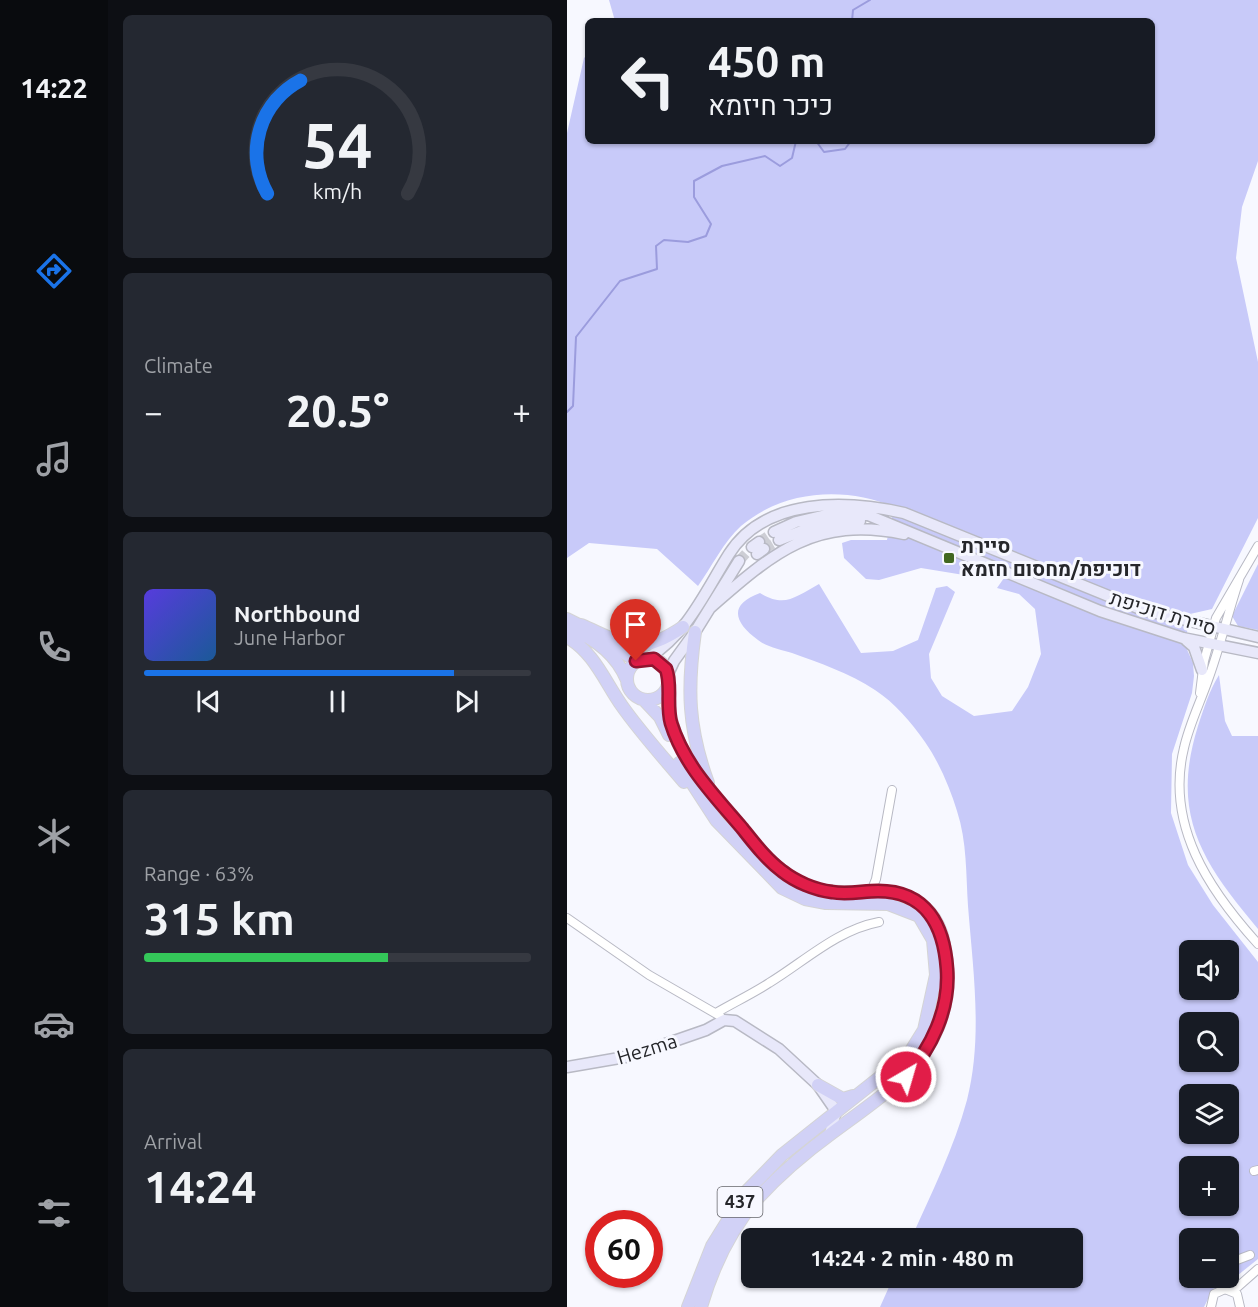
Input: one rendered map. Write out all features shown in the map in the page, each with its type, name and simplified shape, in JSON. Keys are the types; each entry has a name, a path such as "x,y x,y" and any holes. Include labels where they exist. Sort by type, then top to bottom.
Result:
{"main road":[{"name":"סיירת דוכיפת","path":"646,658 661,650 683,627 702,602 739,540 767,519 826,505 867,506 904,513 1115,600 1218,630 1258,637"},
{"name":"סיירת דוכיפת","path":"777,536 817,525 845,521 870,522 908,530 1100,611 1183,638 1258,653"},
{"path":"714,603 768,559 813,537 857,528 925,538"},
{"path":"567,628 590,638 620,664 632,693 644,700 658,697 668,681 674,661 741,563"},
{"path":"567,619 624,643 645,646 656,644 683,627"},
{"path":"581,625 618,651 663,665 668,681"},
{"path":"695,632 689,675 690,720 701,762 714,798"},
{"path":"567,637 578,644 590,657 636,724 716,820"},
{"path":"1183,638 1194,647 1202,669"},
{"path":"627,680 631,666 646,658"},
{"name":"437","path":"668,681 668,710 689,763 714,798 765,856 784,872 812,887 833,893 891,893 922,904 939,926 944,939 948,979 939,1022 920,1060 906,1077 862,1112 828,1128 782,1155 745,1193 711,1246 688,1307"},
{"name":"437","path":"644,700 660,717 678,760 716,820 782,888 805,899 827,903 842,905 871,902 903,908 919,916 933,940 936,975 924,1029 909,1053 836,1111 828,1128 776,1180 740,1221 725,1248 701,1307"},
{"path":"720,1016 756,1032 818,1086 836,1111 862,1112"},
{"name":"Hezma","path":"567,1067 608,1061 658,1049 720,1016"},
{"path":"818,1086 843,1099 857,1094"},
{"path":"826,1096 829,1112 828,1128"}],"street":[{"path":"1258,546 1239,580 1218,630 1199,703 1183,749 1179,778 1186,832 1205,876 1224,904 1258,944"},
{"path":"1199,703 1202,669 1214,645"},
{"path":"865,892 872,889 876,879 892,790"},
{"path":"876,879 879,885 891,893"},
{"path":"567,918 649,975 720,1016 832,940 861,925 879,922"},
{"path":"1239,1259 1250,1255"},
{"path":"1211,1307 1214,1294 1229,1290 1258,1269"},
{"path":"1229,1290 1240,1300 1240,1307"}],"shaded area":[{"path":"609,0 1258,0 1258,161 1242,207 1236,258 1258,362 1258,518 1212,609 1190,614 1185,645 1193,663 1192,693 1172,754 1171,813 1188,865 1213,905 1258,962 1258,1259 1239,1274 1239,1228 1179,1228 1179,1288 1216,1288 1204,1307 880,1307 889,1288 1083,1288 1083,1228 916,1228 956,1136 967,1100 975,1052 974,979 963,834 960,822 935,758 914,727 896,707 875,690 845,673 761,642 744,627 738,614 739,608 760,593 776,600 790,599 819,584 861,653 893,651 918,640 936,588 947,586 955,592 929,654 931,678 942,696 974,716 1012,711 1028,687 1041,654 1035,609 1019,594 997,588 1004,578 982,569 970,576 921,568 879,580 866,579 844,558 842,543 851,540 887,540 894,507 855,496 815,495 776,505 758,514 741,526 729,539 698,586 657,549 589,543 567,558 567,133 585,57 585,144 1155,144 1155,18 614,18"},
{"path":"1258,564 1258,630 1238,626 1232,616"},
{"path":"1219,675 1225,721 1232,736 1258,736 1258,929 1221,882 1207,859 1190,812 1188,786 1190,758 1198,726 1212,687"}],"waterway":[{"path":"852,18 853,10 870,0"},
{"path":"567,412 573,406 576,337 620,281 657,269 656,246 664,240 688,242 706,236 711,224 694,197 694,181 722,166 765,156 780,166 792,158 795,144"},
{"path":"818,144 824,152 845,149 849,144"}],"tunnel":[{"path":"759,542 774,532"},
{"path":"764,549 779,540"},
{"path":"739,561 752,547"}],"place":[{"name":"סיירת דוכיפת/מחסום חזמא","path":"949,558"}],"route":[{"path":"636,661 643,658 654,659 666,669 669,681 668,710 689,763 714,798 765,856 784,872 812,887 833,893 877,891 891,893 922,904 932,915 944,939 948,979 944,1003 932,1041 906,1077"}]}
